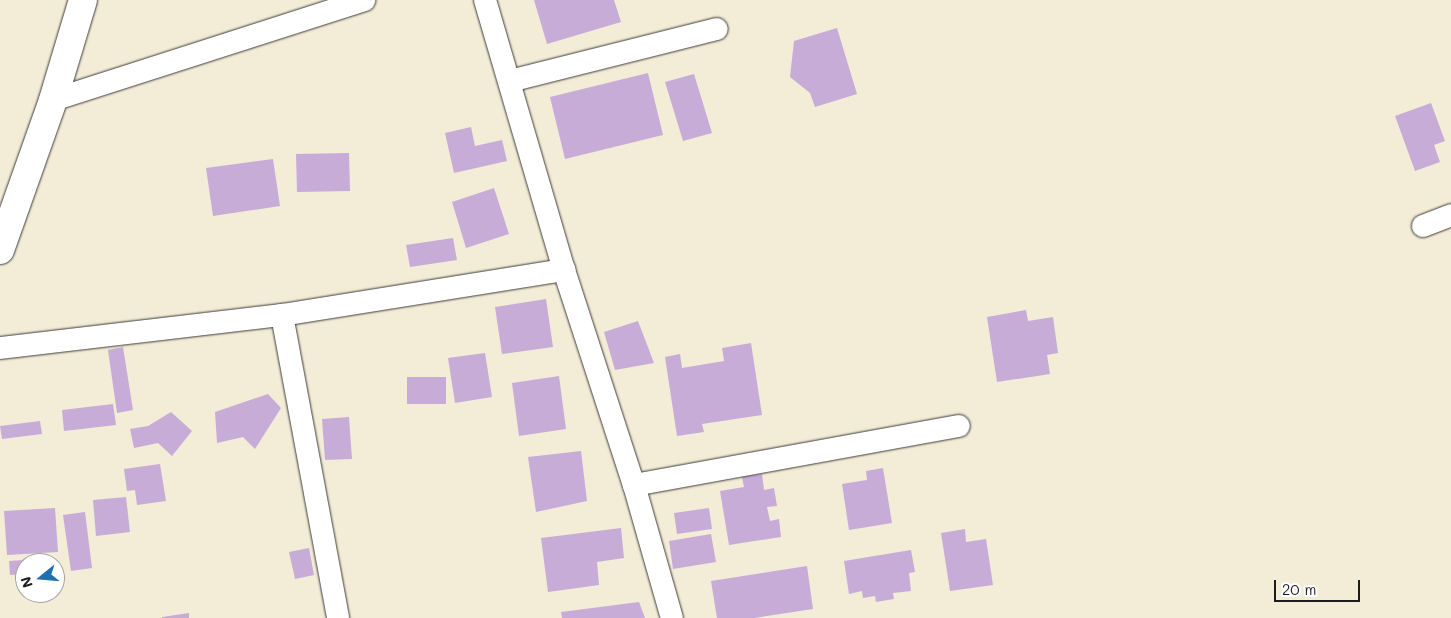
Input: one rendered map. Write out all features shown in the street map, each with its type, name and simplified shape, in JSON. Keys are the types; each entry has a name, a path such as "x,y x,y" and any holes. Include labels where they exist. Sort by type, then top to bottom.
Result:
{"street":[{"path":"0,250 53,100 83,0"},
{"path":"53,100 364,0"},
{"path":"485,0 564,270 634,485 672,618"},
{"path":"510,81 717,29"},
{"path":"1423,226 1451,215"},
{"path":"0,348 282,315 564,270"},
{"path":"282,315 338,618"},
{"path":"634,485 958,426"}],"building":[{"path":"534,0 614,0 621,22 547,44"},
{"path":"837,28 857,94 815,107 810,93 790,77 794,41"},
{"path":"648,73 663,135 565,159 550,97"},
{"path":"694,74 712,133 683,141 665,82"},
{"path":"1431,103 1445,141 1434,145 1440,162 1415,171 1395,116"},
{"path":"471,127 475,146 502,140 507,161 454,173 445,133"},
{"path":"349,153 350,191 297,192 296,154"},
{"path":"273,159 280,206 213,216 206,168"},
{"path":"494,188 509,234 466,248 452,202"},
{"path":"453,238 457,260 410,267 406,245"},
{"path":"546,299 553,347 502,354 495,307"},
{"path":"1026,310 1028,321 1053,317 1058,353 1047,355 1050,374 997,382 987,317"},
{"path":"638,321 654,363 615,370 604,332"},
{"path":"751,343 762,415 702,424 704,432 677,436 665,357 680,354 682,368 724,361 722,348"},
{"path":"123,347 133,410 117,413 108,350"},
{"path":"485,353 492,397 455,403 448,358"},
{"path":"559,376 566,429 519,436 512,383"},
{"path":"407,377 446,377 446,404 407,404"},
{"path":"268,394 281,408 255,449 243,437 217,443 215,412"},
{"path":"113,404 116,425 64,431 62,410"},
{"path":"171,412 192,431 172,456 158,443 134,448 130,429 148,426"},
{"path":"349,417 352,459 325,460 322,419"},
{"path":"40,421 42,434 2,439 0,426"},
{"path":"581,451 587,501 536,512 528,457"},
{"path":"160,464 166,501 137,505 135,490 127,491 124,469"},
{"path":"883,468 892,523 849,530 842,484 867,480 866,471"},
{"path":"762,474 764,490 774,488 777,506 767,507 770,521 779,519 781,537 729,545 720,491 744,487 742,477"},
{"path":"126,497 130,532 96,536 93,500"},
{"path":"55,508 58,552 15,553 7,555 4,511"},
{"path":"709,508 712,529 677,534 674,513"},
{"path":"85,512 92,568 71,571 63,515"},
{"path":"621,528 624,558 597,562 599,585 548,592 541,538"},
{"path":"965,529 966,542 986,539 993,585 950,591 941,533"},
{"path":"711,534 716,562 673,569 669,541"},
{"path":"309,548 314,575 295,579 289,552"},
{"path":"911,550 915,572 909,573 911,591 893,593 894,599 876,602 875,596 863,598 862,591 849,594 844,561"},
{"path":"9,561 15,561 15,575 10,575"},
{"path":"807,566 813,609 754,618 717,618 711,581"},
{"path":"639,602 645,618 562,618 561,612"},
{"path":"189,613 189,618 162,618 162,617"}]}
